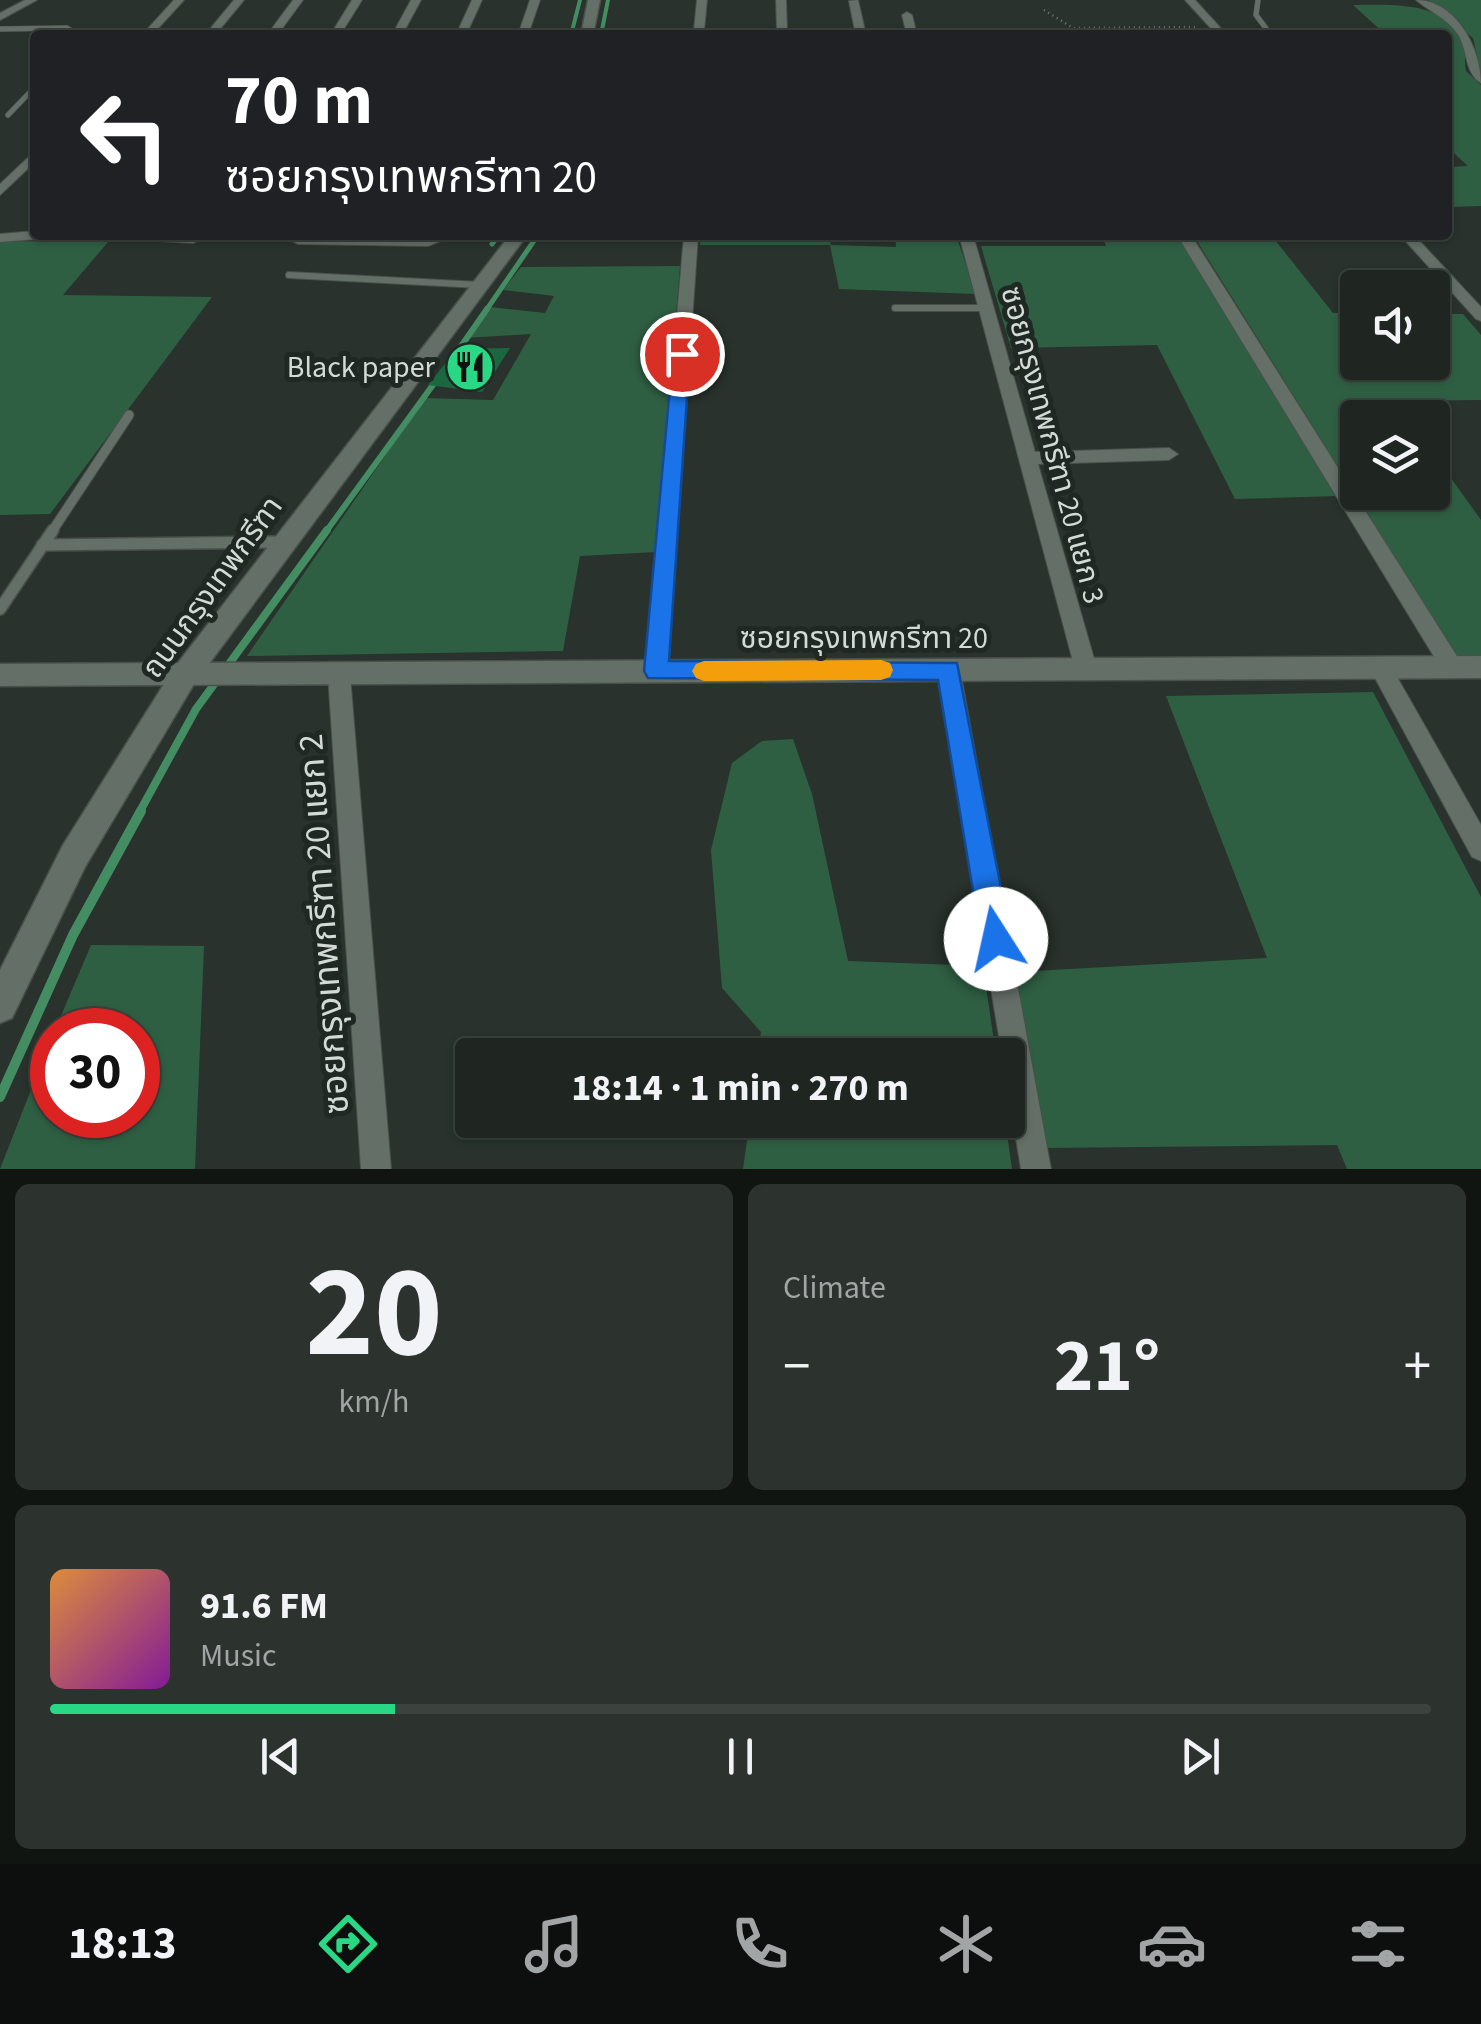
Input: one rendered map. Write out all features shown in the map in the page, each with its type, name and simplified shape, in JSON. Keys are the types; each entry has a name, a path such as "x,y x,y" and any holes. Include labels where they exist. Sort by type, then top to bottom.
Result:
{"street":[{"path":"0,17 30,0"},
{"path":"152,30 179,0"},
{"path":"214,30 239,0"},
{"path":"276,30 298,0"},
{"path":"338,30 357,0"},
{"path":"400,30 416,0"},
{"path":"463,30 477,0"},
{"path":"525,30 536,0"},
{"path":"590,30 594,0"},
{"path":"699,30 702,0"},
{"path":"782,0 782,30"},
{"path":"1190,0 1218,30"},
{"path":"1421,0 1456,23 1468,43 1471,69 1481,80"},
{"path":"854,1 860,30"},
{"path":"907,15 911,30"},
{"path":"0,192 30,160"},
{"path":"0,238 30,236"},
{"path":"398,240 434,240"},
{"name":"ถนนกรุงเทพกรีฑา","path":"0,1006 74,856 285,542 515,240"},
{"path":"656,671 691,240"},
{"name":"ซอยกรุงเทพกรีฑา 20 แยก 3","path":"967,240 1086,669"},
{"path":"1187,240 1452,667"},
{"path":"1411,240 1481,316"},
{"path":"1028,458 1169,454"},
{"path":"1380,667 1481,850"},
{"name":"ซอยกรุงเทพกรีฑา 20","path":"0,675 1481,668"},
{"path":"949,670 1036,1169"},
{"name":"ซอยกรุงเทพกรีฑา 20 แยก 2","path":"339,674 376,1169"}],"lane":[{"path":"1258,0 1256,15 1267,30"},
{"path":"0,29 70,30"},
{"path":"8,114 30,92"},
{"path":"289,274 480,286"},
{"path":"895,308 986,308"},
{"path":"0,609 130,415"},
{"path":"42,545 285,542"}],"path":[{"path":"1044,10 1073,28 1170,30"}],"green space":[{"path":"1428,0 1481,0 1481,73 1473,38"},
{"path":"1353,5 1418,8 1448,21 1458,32 1466,71 1481,85 1481,206 1452,207 1452,167 1468,166 1452,152 1452,30 1380,30"},
{"path":"700,240 830,240 831,245 896,247 895,240 958,240 976,294 839,289 830,245 700,245"},
{"path":"1104,240 1180,240 1337,496 1235,499 1157,345 1011,348 981,246 1106,246"},
{"path":"1196,240 1275,240 1333,313 1340,313 1340,380 1450,380 1450,314 1463,314 1481,335 1481,400 1340,400 1340,470"},
{"path":"0,241 108,242 63,295 212,297 50,514 0,515"},
{"path":"680,266 657,552 580,556 563,651 247,656 425,398 493,400 531,334 465,338 490,307 545,313 554,296 503,290 521,267"},
{"path":"1450,477 1481,520 1481,655 1456,655 1365,510 1450,510"},
{"path":"1373,692 1481,897 1481,1169 1347,1169 1337,1145 1042,1148 1014,972 1267,958 1166,696"},
{"path":"793,739 812,794 848,961 983,966 994,1038 760,1038 761,1032 722,988 711,850 732,763 762,741"},
{"path":"91,945 204,946 195,1169 0,1169 30,1092 30,1138 160,1138 160,1008 64,1008"},
{"path":"747,1138 1008,1138 1012,1169 743,1169"}],"building":[{"name":"Black paper","path":"510,348 482,392 428,385 457,349"}],"waterway":[{"path":"572,30 580,0"},
{"path":"602,30 608,0"},
{"path":"492,244 495,240"},
{"path":"485,312 535,240"},
{"path":"455,355 487,309"},
{"path":"325,533 438,378"},
{"path":"139,813 196,709 327,530"},
{"path":"0,1097 73,935 141,811"}],"slow traffic":[{"path":"704,671 881,670"}],"place":[{"name":"Black paper","path":"470,367"}],"route":[{"path":"682,354 656,671 949,670 996,939"}]}
